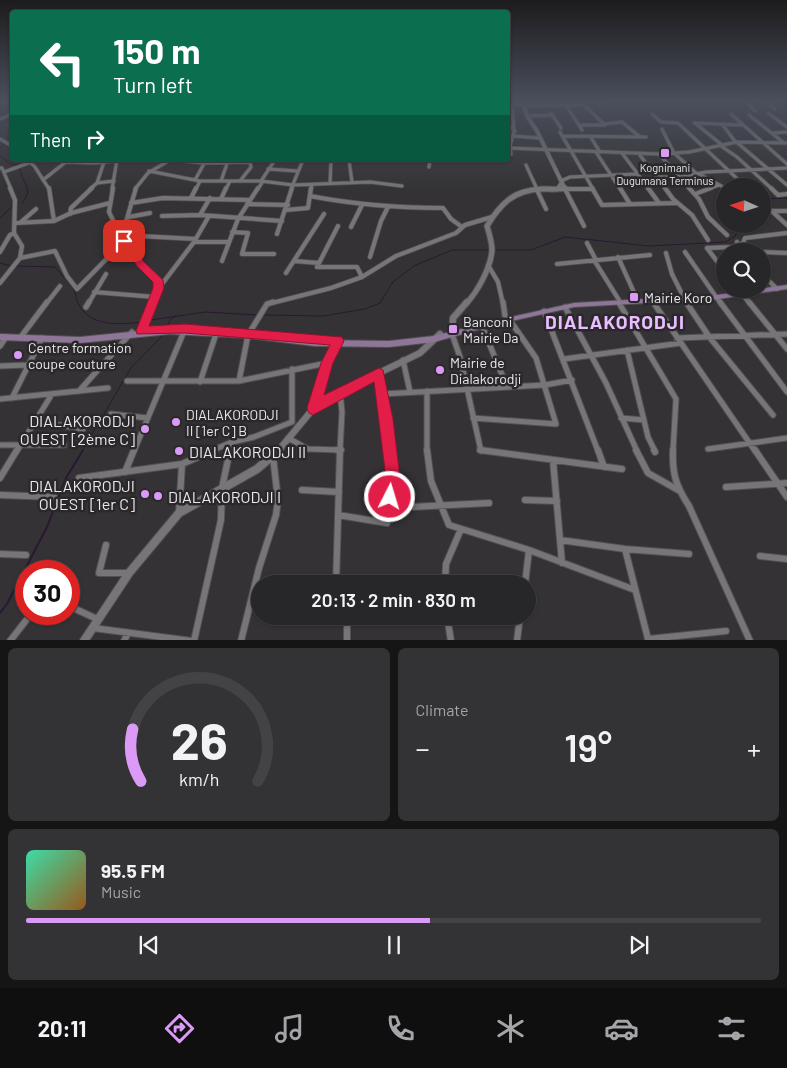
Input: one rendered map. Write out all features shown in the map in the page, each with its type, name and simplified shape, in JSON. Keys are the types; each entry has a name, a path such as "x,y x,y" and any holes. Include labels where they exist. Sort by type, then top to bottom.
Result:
{"main road":[{"path":"771,287 775,287"},
{"path":"771,287 786,287"},
{"path":"22,336 80,340 141,332 184,330 315,343 389,344 437,337 572,302 652,301 714,296"},
{"path":"452,333 507,318 565,307 637,299 684,298"},
{"path":"2,336 82,336 131,333"}],"street":[{"path":"535,130 584,226"},
{"path":"631,130 640,137"},
{"path":"662,130 674,153 698,174 716,183"},
{"path":"685,130 736,178"},
{"path":"702,130 778,195 787,194"},
{"path":"727,130 737,142 787,185"},
{"path":"747,130 787,164"},
{"path":"768,130 786,144"},
{"path":"510,144 515,131"},
{"path":"561,132 590,136 646,137"},
{"path":"561,132 602,205 677,203"},
{"path":"772,133 787,132"},
{"path":"514,136 540,138"},
{"path":"590,136 611,175 630,204"},
{"path":"510,148 659,154 706,149 737,142 786,144"},
{"path":"622,153 658,203"},
{"path":"639,154 677,203 692,215 708,240"},
{"path":"659,154 695,194 708,217 727,235"},
{"path":"43,180 66,162"},
{"path":"70,214 71,208 97,183 104,162"},
{"path":"117,162 110,212 124,241 141,264 158,280 158,288 141,332"},
{"path":"120,235 129,217 133,193 139,182 149,172 167,162"},
{"path":"191,198 205,162"},
{"path":"221,181 228,162"},
{"path":"240,181 251,167 250,162"},
{"path":"222,261 238,218 273,162"},
{"path":"277,234 288,205 297,171 302,162"},
{"path":"330,184 331,162"},
{"path":"349,162 352,182"},
{"path":"429,167 430,162"},
{"path":"4,172 32,163 49,188 54,220"},
{"path":"526,165 546,209"},
{"path":"0,168 4,172 15,200 14,233 22,246 20,258 0,283"},
{"path":"656,177 680,177 728,170 787,168"},
{"path":"268,169 297,171"},
{"path":"149,172 198,181 262,181 293,185 370,182 402,186"},
{"path":"557,189 562,182 570,177 637,174"},
{"path":"97,183 114,181"},
{"path":"221,199 230,181"},
{"path":"286,210 308,208 312,184"},
{"path":"695,194 716,186"},
{"path":"593,188 525,189 504,201 487,226 492,250 488,265 476,293 453,318 452,333 467,389 480,451 622,469"},
{"path":"310,196 362,205 443,208 451,219 462,227"},
{"path":"131,203 163,198 210,198 288,205"},
{"path":"200,215 210,198"},
{"path":"15,223 54,220 110,203"},
{"path":"351,226 362,205"},
{"path":"370,257 388,207"},
{"path":"21,222 36,209"},
{"path":"772,211 787,211"},
{"path":"772,211 784,220 787,225"},
{"path":"129,217 150,213"},
{"path":"286,273 324,214"},
{"path":"162,216 200,215 282,221"},
{"path":"158,288 195,240 209,216"},
{"path":"239,381 248,335 267,304 331,288 362,277 396,256 456,232 462,227 492,217"},
{"path":"338,226 317,267 357,266 362,277"},
{"path":"232,232 248,232 242,254 274,254"},
{"path":"0,252 10,235 14,233"},
{"path":"743,243 745,238 787,233"},
{"path":"120,235 228,242"},
{"path":"20,258 55,251 67,276 77,289 124,241"},
{"path":"587,243 676,399 672,467 678,490 689,506 750,640"},
{"path":"716,248 707,248 716,260"},
{"path":"685,252 714,296 787,392"},
{"path":"771,252 787,253"},
{"path":"666,253 668,267 684,298 710,337 772,415"},
{"path":"557,264 650,255"},
{"path":"618,257 624,266 637,299"},
{"path":"294,261 319,263"},
{"path":"473,418 556,424 536,358 507,318 499,283 495,273 488,265"},
{"path":"86,307 106,274"},
{"path":"771,283 775,287"},
{"path":"22,336 60,286"},
{"path":"94,292 155,297"},
{"path":"746,298 787,349"},
{"path":"652,301 787,497"},
{"path":"565,307 606,383 648,474 678,490"},
{"path":"544,311 604,467"},
{"path":"482,326 507,387"},
{"path":"125,472 184,330"},
{"path":"200,382 217,332"},
{"path":"78,391 131,333"},
{"path":"564,359 710,337 787,334"},
{"path":"0,346 2,336"},
{"path":"84,640 129,573 179,513 257,469 272,457 288,438 295,424 313,408 340,392 427,348 437,337"},
{"path":"12,398 42,338"},
{"path":"313,408 327,363 337,342"},
{"path":"627,350 644,420 655,452"},
{"path":"403,360 410,392"},
{"path":"127,381 239,381 327,363"},
{"path":"0,366 28,366"},
{"path":"292,369 295,424"},
{"path":"338,515 387,523 393,478 379,373"},
{"path":"382,394 545,385 572,380"},
{"path":"0,399 108,388"},
{"path":"335,575 342,412 340,392"},
{"path":"427,392 427,454 431,481 449,526 529,550 635,590"},
{"path":"0,478 52,394"},
{"path":"111,414 148,418"},
{"path":"621,418 644,420"},
{"path":"35,421 83,429"},
{"path":"79,478 182,464 232,442 295,424"},
{"path":"288,438 308,448 341,450"},
{"path":"708,449 787,438"},
{"path":"92,628 193,640 221,520 222,488 232,442"},
{"path":"0,445 64,445"},
{"path":"241,640 259,568 276,515 278,500 272,457"},
{"path":"553,460 562,562"},
{"path":"179,513 182,464"},
{"path":"726,487 787,482"},
{"path":"302,490 339,492"},
{"path":"0,495 54,497"},
{"path":"525,500 557,501"},
{"path":"388,515 411,507 489,503"},
{"path":"446,575 446,564 461,529"},
{"path":"560,540 625,549 689,554"},
{"path":"106,545 100,573 129,573"},
{"path":"625,549 648,639 726,631"},
{"path":"526,575 529,550"},
{"path":"0,554 26,555"},
{"path":"760,556 787,559"},
{"path":"80,611 97,619"},
{"path":"10,640 22,625"},
{"path":"347,625 347,640"},
{"path":"449,625 453,640"},
{"path":"517,640 519,625"},
{"path":"124,640 128,633"}],"waterway":[{"path":"0,148 10,140"},
{"path":"0,156 10,164 18,165"},
{"path":"20,169 28,190 26,198 22,203"},
{"path":"771,199 787,198"},
{"path":"0,218 12,207"},
{"path":"494,250 531,250 565,237 649,246 726,242 737,233"},
{"path":"264,315 323,316 365,309 380,303 393,282 414,266 452,250 490,250"},
{"path":"0,263 11,266"},
{"path":"15,266 55,267 75,292 77,302 83,311 90,317 115,324 142,322"},
{"path":"174,317 205,312 257,315"},
{"path":"151,320 174,317"},
{"path":"165,330 174,317"},
{"path":"82,451 131,368 164,334"},
{"path":"0,613 7,604 47,527 66,478 83,450"}],"place":[{"name":"Kognimani Dugumana Terminus","path":"665,153"},
{"name":"Mairie Koro","path":"634,297"},
{"name":"Banconi Mairie Da","path":"453,329"},
{"name":"Centre formation coupe couture","path":"18,355"},
{"name":"Mairie de Dialakorodji","path":"440,370"},
{"name":"DIALAKORODJI II [1er C] B","path":"176,422"},
{"name":"DIALAKORODJI OUEST [2ème C]","path":"145,429"},
{"name":"DIALAKORODJI II","path":"179,451"},
{"name":"DIALAKORODJI OUEST [1er C]","path":"145,494"},
{"name":"DIALAKORODJI I","path":"158,496"}],"district":[{"name":"DIALAKORODJI","path":"615,321"}],"route":[{"path":"124,241 141,264 158,280 158,288 141,331 171,328 338,341 327,363 313,408 379,373 387,419 393,478 390,497"}]}
